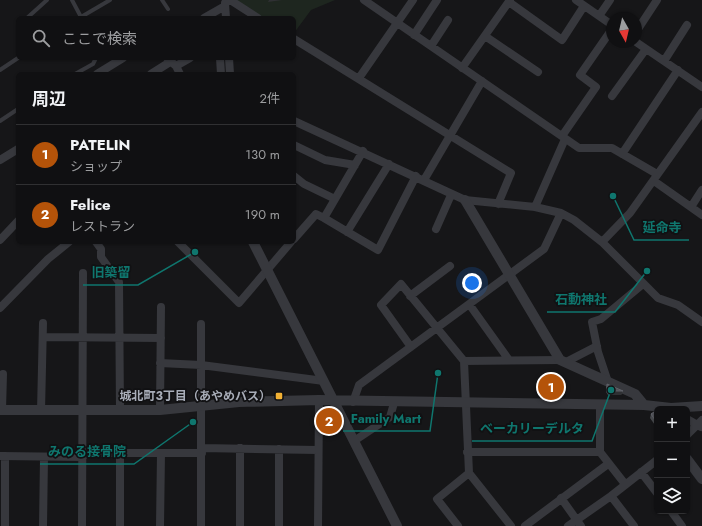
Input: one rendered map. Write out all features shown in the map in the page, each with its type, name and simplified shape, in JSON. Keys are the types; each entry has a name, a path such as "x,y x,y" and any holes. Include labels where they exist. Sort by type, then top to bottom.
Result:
{"street":[{"path":"364,0 373,3 397,23 578,148 612,148 655,177 702,215"},
{"path":"359,78 413,0"},
{"path":"414,35 437,0"},
{"path":"576,0 606,21"},
{"path":"599,16 610,0"},
{"path":"642,23 657,0"},
{"path":"462,68 510,1 562,40 584,6"},
{"path":"216,14 226,2"},
{"path":"226,2 226,16"},
{"path":"226,2 254,16"},
{"path":"431,46 448,20"},
{"path":"664,61 687,25"},
{"path":"485,36 538,72"},
{"path":"535,207 563,138 596,87 580,75 606,38"},
{"path":"296,40 452,135 511,173 498,204"},
{"path":"642,46 702,87"},
{"path":"612,96 646,49"},
{"path":"102,72 120,60"},
{"path":"220,60 221,72"},
{"path":"229,60 230,72"},
{"path":"154,72 171,62 178,72"},
{"path":"622,154 678,70"},
{"path":"424,180 452,135 482,81"},
{"path":"602,242 630,213 702,112"},
{"path":"296,122 416,176 451,195 466,200 535,207 561,213 574,220 602,242 658,298 678,305 693,314 702,322"},
{"path":"296,146 325,160 355,165"},
{"path":"0,160 16,150"},
{"path":"324,218 363,151"},
{"path":"347,232 389,164"},
{"path":"296,237 316,214 378,250 416,176"},
{"path":"296,178 304,184 335,199"},
{"path":"691,207 702,190"},
{"path":"436,229 451,195"},
{"path":"466,200 563,361"},
{"path":"354,402 360,385 544,249 561,213"},
{"path":"0,240 16,222"},
{"path":"0,308 48,259 67,244"},
{"path":"97,244 100,249 101,257 119,282 120,411"},
{"path":"180,244 239,303 289,244"},
{"path":"255,244 397,526"},
{"path":"410,296 450,266"},
{"path":"82,526 84,273"},
{"path":"411,347 382,305 401,284 464,360 468,473 511,526"},
{"path":"608,382 597,346 592,322 601,319 643,284"},
{"path":"469,304 509,360"},
{"path":"160,410 161,308"},
{"path":"693,314 702,315"},
{"path":"41,411 43,323"},
{"path":"201,324 201,526"},
{"path":"43,337 161,338"},
{"path":"563,361 597,346"},
{"path":"464,360 563,361 635,394 644,405"},
{"path":"160,363 201,365 324,381"},
{"path":"2,374 1,410 160,410 240,402 318,400 394,403 644,405 654,406"},
{"path":"318,400 318,526"},
{"path":"354,441 390,417 394,403"},
{"path":"600,405 600,452 624,484"},
{"path":"690,407 702,406"},
{"path":"690,420 700,424 690,432"},
{"path":"5,526 3,456 44,457 120,453 161,453 240,448 318,450"},
{"path":"240,448 240,526"},
{"path":"279,449 279,526"},
{"path":"468,452 600,452"},
{"path":"120,453 120,526"},
{"path":"160,526 161,453"},
{"path":"43,526 44,457"},
{"path":"568,526 578,523 624,484 654,462"},
{"path":"690,463 702,479"},
{"path":"525,526 608,464"},
{"path":"641,472 654,489"},
{"path":"458,526 437,499 468,473"},
{"path":"611,496 634,526"},
{"path":"561,498 578,523"},
{"path":"673,514 682,526"}],"lane":[{"path":"29,16 47,0"},
{"path":"72,0 79,16"},
{"path":"83,16 110,0"},
{"path":"162,0 168,9"},
{"path":"0,70 16,59"},
{"path":"78,72 92,64 95,60"},
{"path":"0,121 16,110"}],"shaded area":[{"path":"235,0 335,0 311,10 296,30 296,16 259,16"}],"building":[{"path":"607,384 623,391 610,391 607,389"}],"place":[{"name":"延命寺","path":"613,196"},
{"name":"旧築留","path":"195,252"},
{"name":"石動神社","path":"647,271"},
{"name":"Family Mart","path":"438,373"},
{"name":"PATELIN","path":"551,387"},
{"name":"ベーカリーデルタ","path":"611,390"},
{"name":"城北町3丁目（あやめバス）","path":"279,396"},
{"name":"Felice","path":"329,421"},
{"name":"みのる接骨院","path":"193,422"}]}
